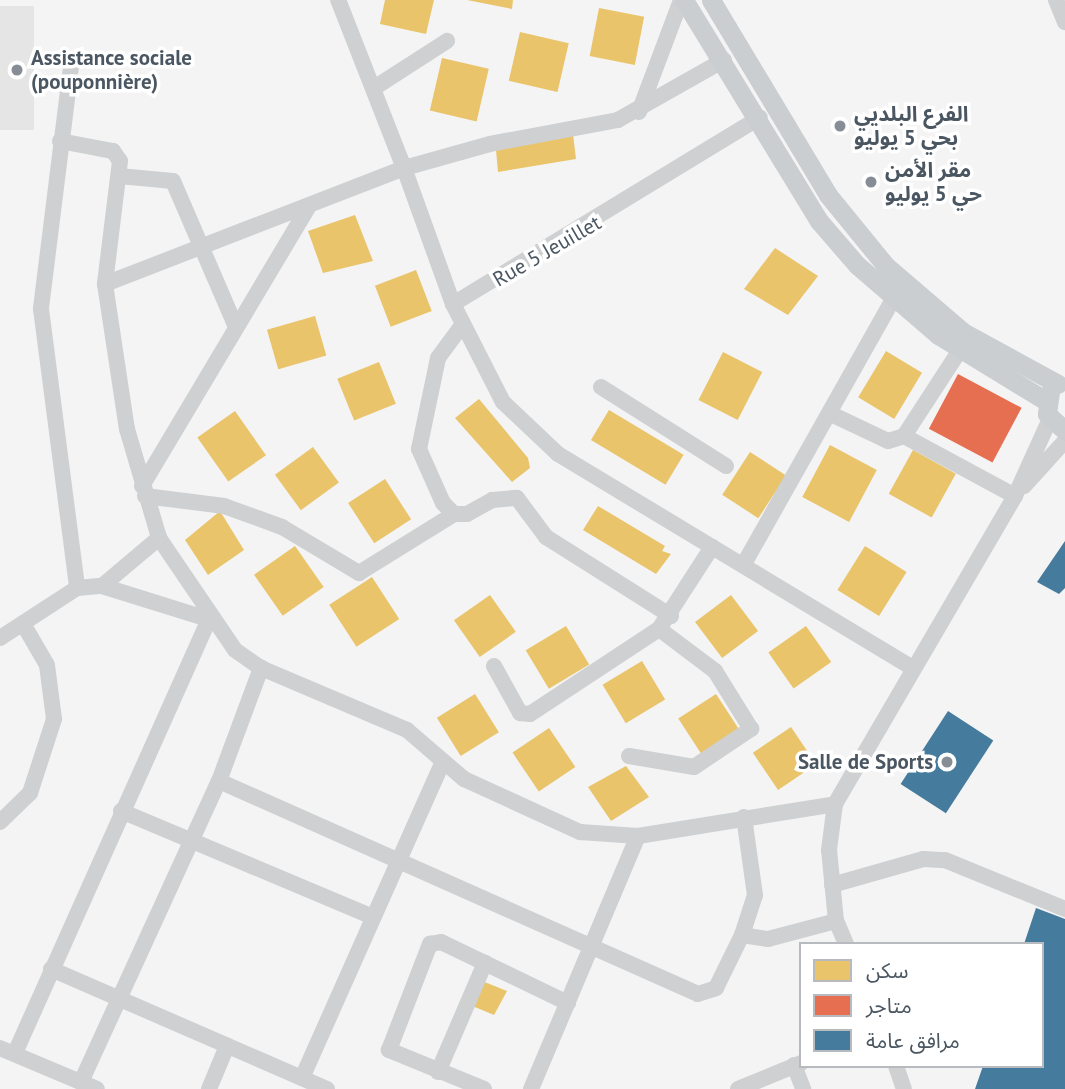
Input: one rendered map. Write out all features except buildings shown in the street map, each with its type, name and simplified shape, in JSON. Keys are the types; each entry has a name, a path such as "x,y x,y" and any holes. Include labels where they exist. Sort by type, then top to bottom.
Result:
{"main road":[{"path":"682,0 760,117 819,220 893,299 1054,417 1062,383 963,332 886,266 828,195 711,0"}],"street":[{"path":"338,0 374,88 453,303 503,402 558,454 712,547 745,562 911,667"},
{"path":"639,113 682,0"},
{"path":"1056,0 1065,22"},
{"path":"374,88 447,41"},
{"path":"105,284 404,168 639,113 724,60"},
{"path":"71,67 41,309 76,588"},
{"name":"Rue 5 Jeuillet","path":"453,303 760,117"},
{"path":"60,141 113,151 119,176 105,284 144,491 159,538 226,640 261,668 407,730 443,762 544,819 580,832 638,835 706,822 835,804"},
{"path":"119,176 173,181 235,325"},
{"path":"144,491 235,325 308,207"},
{"path":"745,562 831,414 893,299"},
{"path":"454,514 419,449 438,358 463,324"},
{"path":"904,436 960,350"},
{"path":"601,387 726,466"},
{"path":"831,414 888,440 904,436 1015,496"},
{"path":"845,942 836,921 832,885 835,804 911,667 1015,496 1054,417"},
{"path":"1015,496 1065,441"},
{"path":"144,491 224,506 259,519 359,573 454,514 516,498 546,537 671,616"},
{"path":"102,586 159,538"},
{"path":"494,667 520,713 530,714 659,629 671,616 712,547"},
{"path":"0,638 25,627 76,588 102,586 208,616"},
{"path":"97,1089 81,1082 61,1082 8,1050 51,969 208,616"},
{"path":"0,822 30,793 54,719 47,665 25,627"},
{"path":"629,756 694,767 751,729 715,671 659,629"},
{"path":"81,1082 219,781 261,668"},
{"path":"302,1078 443,762"},
{"path":"219,781 591,948 705,996 716,988 742,935 755,895 744,817"},
{"path":"121,811 373,917"},
{"path":"531,1089 638,835"},
{"path":"832,885 922,859 944,860 1065,909"},
{"path":"742,935 768,939 836,921"},
{"path":"484,1089 389,1050 426,948 441,942 568,1003"},
{"path":"438,1072 485,963"},
{"path":"51,969 327,1089"},
{"path":"209,1089 227,1046"},
{"path":"738,1089 798,1064 803,1089"},
{"path":"896,1068 904,1089"}],"shaded area":[{"name":"Assistance sociale (pouponnière)","path":"0,6 34,6 34,130 0,130"}],"place":[{"name":"Assistance sociale (pouponnière)","path":"17,70"},
{"name":"الفرع البلديي بحي 5 يوليو","path":"840,126"},
{"name":"مقر الأمن حي 5 يوليو","path":"871,182"},
{"name":"Salle de Sports","path":"947,762"}]}
